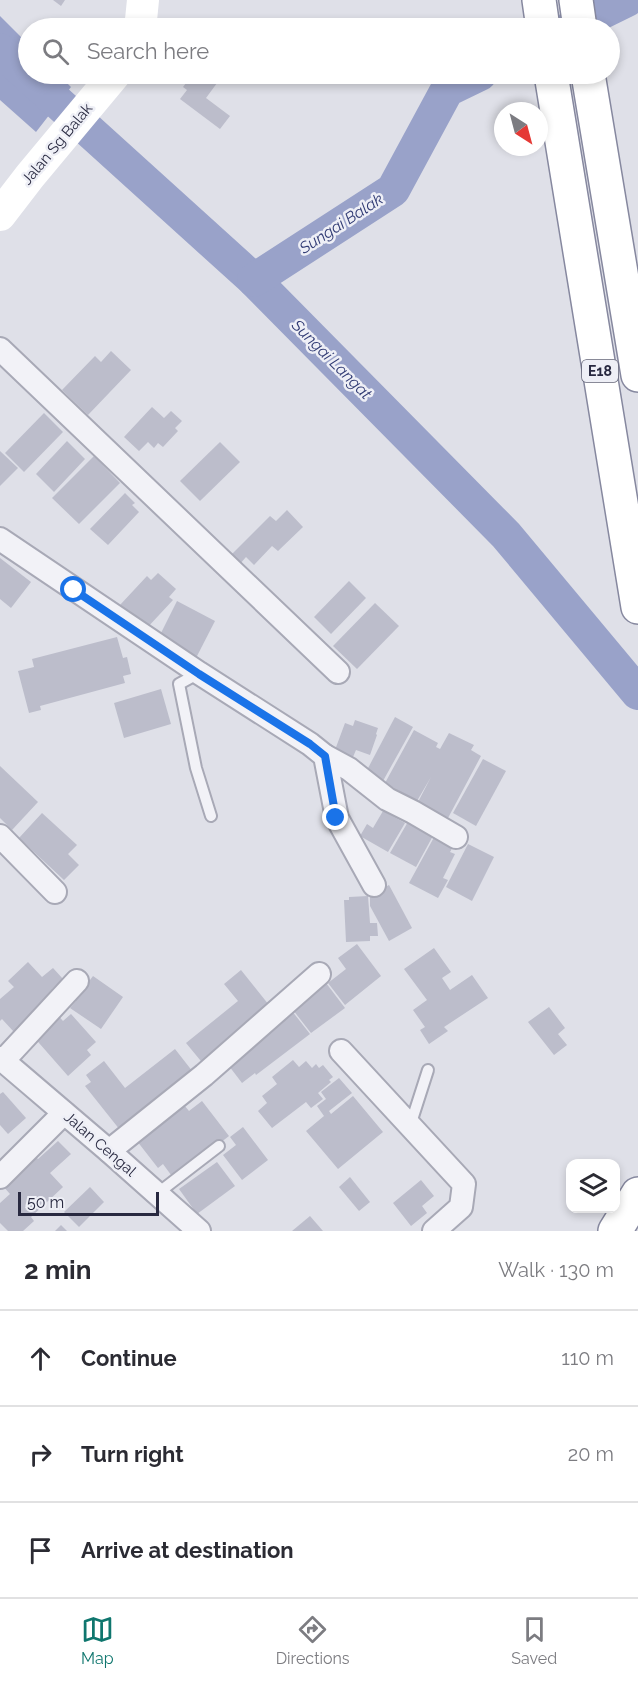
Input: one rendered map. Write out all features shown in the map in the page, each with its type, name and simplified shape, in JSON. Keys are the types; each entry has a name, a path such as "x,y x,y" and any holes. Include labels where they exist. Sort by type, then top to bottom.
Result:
{"highway":[{"path":"538,0 541,18"},
{"path":"576,0 579,18"},
{"name":"E18","path":"553,84 637,599"},
{"name":"E18","path":"590,84 638,375"},
{"path":"615,1231 638,1194"}],"street":[{"path":"140,18 143,0"},
{"name":"Jalan Sg Balak","path":"0,215 107,84"},
{"path":"0,349 338,672"},
{"path":"0,539 199,674 310,744 325,756 349,769 387,799 456,837"},
{"path":"325,756 336,818 374,885"},
{"path":"0,836 55,892"},
{"path":"109,1151 204,1075 319,974"},
{"path":"2,1060 77,981"},
{"path":"341,1051 464,1184 461,1207 434,1231"},
{"name":"Jalan Cengal","path":"2,1060 200,1231"},
{"path":"0,1177 64,1113"}],"lane":[{"path":"199,674 179,684 196,768 212,816"},
{"path":"410,1126 428,1070"},
{"path":"158,1193 219,1146"}],"water":[{"path":"0,16 18,34 18,84 68,84 71,87 36,132 0,100"}],"building":[{"path":"53,0 65,0 61,6"},
{"path":"185,84 216,84 206,98 230,116 220,129 180,99 187,90 183,87"},
{"path":"111,351 131,370 88,415 62,390 95,356 101,362"},
{"path":"152,407 164,418 171,411 182,421 175,428 178,431 163,447 158,443 154,448 148,442 139,451 124,437"},
{"path":"44,413 63,432 24,472 5,453"},
{"path":"67,441 85,459 54,492 36,474"},
{"path":"220,442 240,462 200,501 180,481"},
{"path":"0,451 18,468 0,486"},
{"path":"94,456 120,483 79,524 52,498"},
{"path":"125,493 135,503 132,505 139,512 108,545 90,529"},
{"path":"287,510 303,527 278,551 272,546 254,565 246,557 239,565 230,556 270,516 276,521"},
{"path":"0,558 31,582 11,608 0,599"},
{"path":"158,573 176,589 169,597 173,600 146,629 120,605 147,576 151,580"},
{"path":"349,581 366,598 331,634 314,617"},
{"path":"177,601 215,621 196,658 158,639"},
{"path":"375,603 399,626 357,669 333,646"},
{"path":"117,637 123,658 127,657 131,674 123,676 125,683 40,706 41,710 29,713 18,671 34,667 32,659"},
{"path":"161,689 171,724 124,738 114,703"},
{"path":"395,717 413,727 383,781 366,772"},
{"path":"355,720 378,728 370,755 356,750 353,757 335,750 345,723 353,726"},
{"path":"414,730 438,743 436,747 440,749 449,733 474,745 471,750 481,756 448,818 418,802 431,777 417,801 385,783"},
{"path":"483,759 506,771 476,826 453,813"},
{"path":"0,766 38,802 12,830 0,818"},
{"path":"383,811 405,823 388,852 360,836 367,824 373,828"},
{"path":"42,813 77,845 68,854 79,865 64,880 19,838"},
{"path":"409,820 434,834 416,867 390,853"},
{"path":"438,830 457,840 450,852 455,854 443,878 448,880 438,898 409,883"},
{"path":"468,844 494,857 472,901 446,887"},
{"path":"389,885 412,928 389,941 370,906 370,895"},
{"path":"368,896 370,923 377,923 378,936 370,936 370,941 346,942 344,900 349,900 349,897"},
{"path":"357,944 381,976 345,1005 328,983 346,969 338,958"},
{"path":"434,948 451,972 442,978 450,990 472,975 488,998 444,1027 448,1031 429,1044 420,1030 425,1027 413,1010 427,1000 404,969"},
{"path":"28,962 42,977 53,968 63,979 52,989 57,993 14,1032 2,1019 0,1021 0,999 14,987 8,981"},
{"path":"241,970 273,1010 205,1066 186,1043 238,1001 224,984"},
{"path":"83,975 90,980 93,976 123,997 101,1029 70,1008 76,1001 69,996"},
{"path":"323,979 345,1008 311,1033 293,1010"},
{"path":"549,1007 565,1028 558,1034 567,1045 554,1055 528,1022"},
{"path":"292,1011 310,1034 242,1083 229,1066"},
{"path":"56,1013 63,1021 71,1014 96,1042 87,1050 91,1055 68,1076 32,1035"},
{"path":"175,1049 193,1072 120,1130 85,1086 91,1082 86,1075 104,1061 125,1088"},
{"path":"293,1060 299,1067 306,1061 312,1068 316,1064 319,1068 323,1065 333,1077 329,1080 331,1082 318,1093 323,1099 311,1108 306,1102 272,1128 258,1111 267,1103 262,1096 277,1084 272,1077"},
{"path":"339,1078 352,1093 329,1111 331,1114 353,1096 383,1132 338,1169 306,1131 324,1116 317,1106 326,1099 321,1092"},
{"path":"3,1092 26,1118 8,1134 0,1125 0,1094"},
{"path":"202,1101 229,1136 174,1179 163,1164 158,1168 137,1141 184,1105 189,1111"},
{"path":"243,1127 268,1160 242,1180 223,1155 236,1145 230,1137"},
{"path":"58,1141 71,1154 50,1173 63,1187 31,1217 34,1221 23,1231 8,1231 0,1223 0,1203 10,1194 3,1186 35,1156 38,1159"},
{"path":"217,1162 235,1186 197,1214 179,1189"},
{"path":"350,1177 370,1202 359,1211 339,1187"},
{"path":"421,1180 434,1196 422,1206 427,1213 411,1226 393,1203"},
{"path":"90,1187 104,1202 79,1227 64,1212"},
{"path":"310,1216 323,1231 292,1231"},
{"path":"61,1225 67,1231 55,1231"}],"waterway":[{"name":"Sungai Balak","path":"590,18 627,0"},
{"name":"Sungai Langat","path":"0,50 18,66"},
{"name":"Sungai Langat","path":"38,84 254,280 506,535 638,693"},
{"name":"Sungai Balak","path":"254,280 393,190 447,90 459,84"}],"route":[{"path":"74,590 325,756 336,818"}]}
